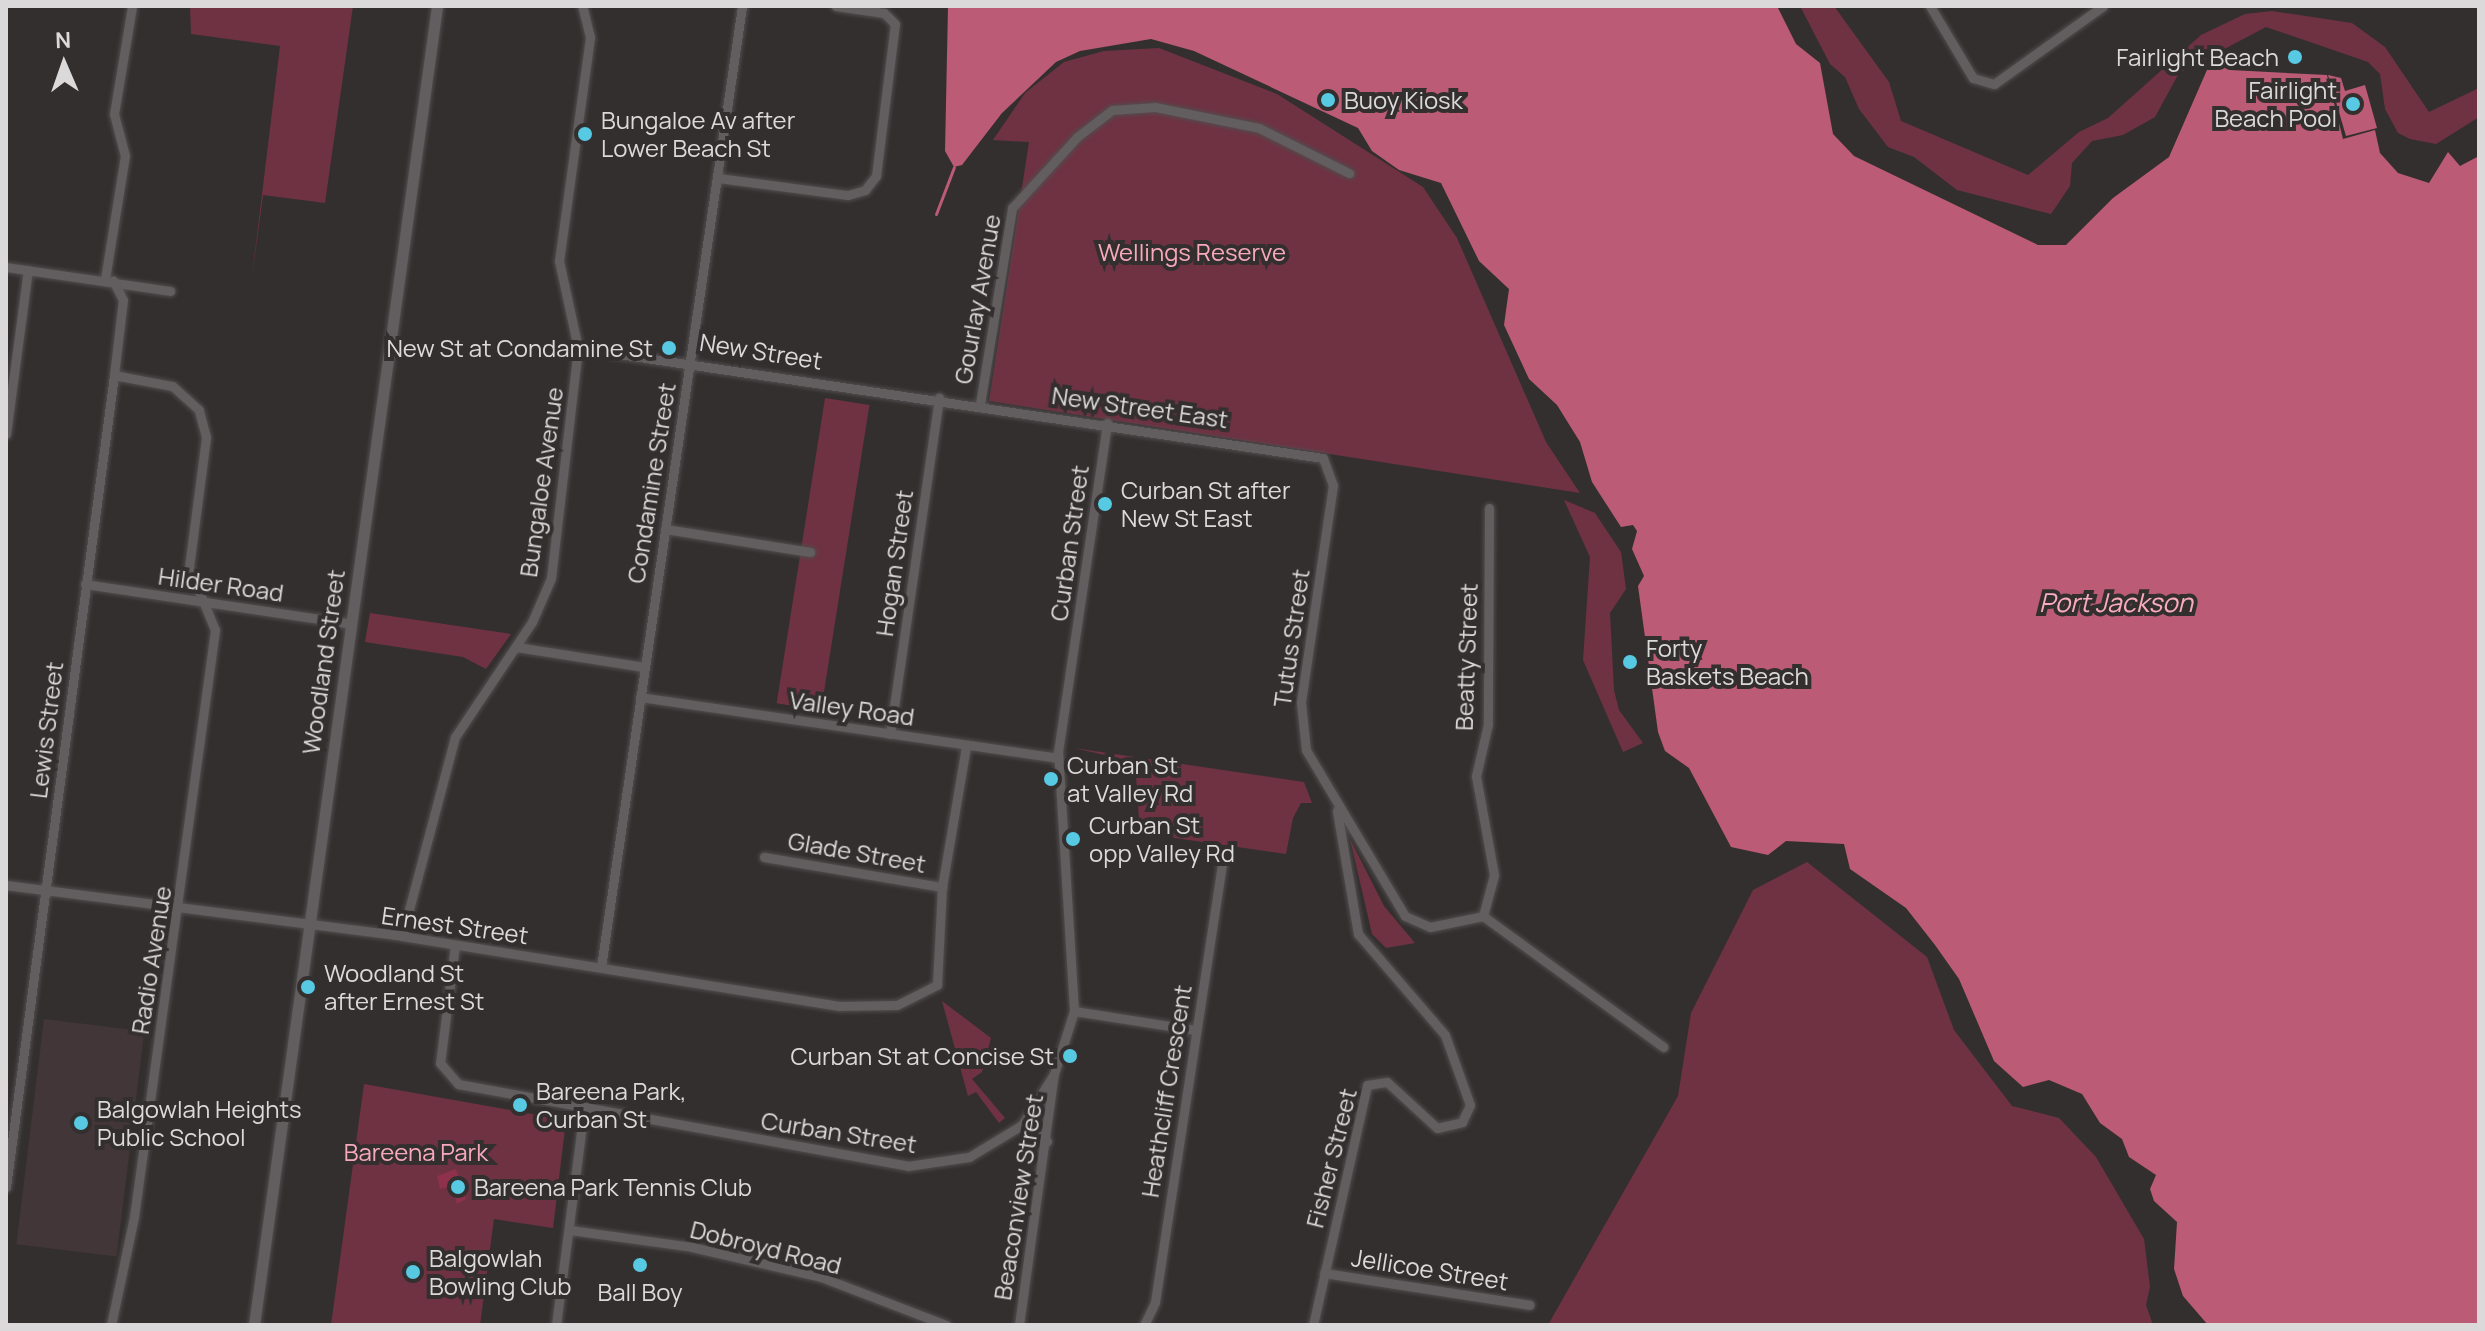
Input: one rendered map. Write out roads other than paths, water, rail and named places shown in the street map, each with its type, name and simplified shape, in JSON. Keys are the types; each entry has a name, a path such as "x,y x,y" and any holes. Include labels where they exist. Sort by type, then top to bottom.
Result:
{"street":[{"path":"109,280 125,156 114,114 132,6"},
{"name":"Woodland Street","path":"254,1325 437,6"},
{"name":"Bungaloe Avenue","path":"402,936 455,737 516,647 551,578 578,348 559,261 590,37 582,6"},
{"name":"Condamine Street","path":"601,967 742,6"},
{"path":"718,178 848,195 865,190 876,176 895,24 884,13 836,6"},
{"path":"1930,6 1973,78 1994,84 2083,26 2103,6"},
{"name":"Gourlay Avenue","path":"980,404 1012,208 1103,116 1155,107 1245,125 1349,173"},
{"path":"6,267 170,291"},
{"path":"6,434 28,270"},
{"name":"Lewis Street","path":"6,1187 123,300 109,280"},
{"name":"New Street","path":"578,348 690,361 939,398"},
{"name":"Radio Avenue","path":"111,1325 134,1217 215,630 189,567 203,422 187,395 172,386 114,375"},
{"name":"New Street East","path":"939,398 1313,453 1331,467"},
{"name":"Hogan Street","path":"890,734 939,398"},
{"name":"Curban Street","path":"455,945 440,1057 446,1077 584,1108 908,1166 969,1157 1022,1125 1054,1074 1074,1011 1058,758 1107,423"},
{"name":"Tutus Street","path":"1331,467 1300,716 1306,750 1337,807"},
{"name":"Beatty Street","path":"1483,916 1494,875 1476,776 1488,712 1489,508"},
{"path":"665,529 810,552"},
{"name":"Hilder Road","path":"85,584 352,624"},
{"path":"516,647 644,667"},
{"name":"Valley Road","path":"640,697 1058,758"},
{"path":"942,887 966,746"},
{"path":"1337,807 1405,916 1430,927 1483,916 1663,1047"},
{"name":"Fisher Street","path":"1313,1325 1367,1085 1387,1082 1437,1128 1462,1122 1470,1099 1445,1035 1361,941 1337,807"},
{"name":"Glade Street","path":"764,857 942,887"},
{"name":"Heathcliff Crescent","path":"1146,1325 1155,1302 1223,860"},
{"name":"Ernest Street","path":"6,885 402,936 839,1006 897,1005 937,985 942,887"},
{"path":"1074,1011 1195,1030"},
{"name":"Beaconview Street","path":"1019,1325 1054,1074"},
{"path":"556,1325 584,1108"},
{"path":"1022,1125 1047,1141"},
{"name":"Dobroyd Road","path":"570,1230 692,1247 821,1277 946,1325"},
{"name":"Jellicoe Street","path":"1324,1273 1530,1305"}],"water":[{"name":"Port Jackson","path":"948,6 1777,6 1796,44 1820,63 1833,134 1854,156 2038,245 2066,245 2113,198 2169,157 2210,63 2220,61 2230,70 2327,75 2343,139 2375,130 2380,153 2398,173 2429,183 2448,152 2460,166 2479,156 2479,1325 2208,1325 2183,1296 2174,1269 2177,1222 2154,1201 2150,1189 2156,1175 2129,1157 2122,1139 2100,1123 2082,1094 2049,1080 2023,1087 1994,1061 1959,979 1906,908 1850,869 1844,844 1786,841 1768,855 1731,847 1689,768 1665,751 1658,732 1638,586 1644,576 1632,549 1637,531 1633,525 1621,527 1592,482 1580,442 1557,405 1529,379 1504,325 1509,289 1479,261 1441,183 1399,170 1372,151 1358,128 1194,51 1151,39 1080,51 1056,62 1002,113 962,165 954,167 945,151"},
{"name":"Fairlight Beach Pool","path":"2328,75 2341,78 2345,91 2365,85 2377,128 2346,136"}],"waterway":[{"path":"936,214 954,167"}],"place":[{"name":"Fairlight Beach","path":"2295,57"},
{"name":"Buoy Kiosk","path":"1328,100"},
{"name":"Fairlight Beach Pool","path":"2353,104"},
{"name":"Bungaloe Av after Lower Beach St","path":"585,134"},
{"name":"New St at Condamine St","path":"669,348"},
{"name":"Curban St after New St East","path":"1105,504"},
{"name":"Forty Baskets Beach","path":"1630,662"},
{"name":"Curban St at Valley Rd","path":"1051,779"},
{"name":"Curban St opp Valley Rd","path":"1073,839"},
{"name":"Woodland St after Ernest St","path":"308,987"},
{"name":"Curban St at Concise St","path":"1070,1056"},
{"name":"Bareena Park, Curban St","path":"520,1105"},
{"name":"Balgowlah Heights Public School","path":"81,1123"},
{"name":"Bareena Park Tennis Club","path":"458,1187"},
{"name":"Ball Boy","path":"640,1265"},
{"name":"Balgowlah Bowling Club","path":"413,1272"}],"park label":[{"name":"Wellings Reserve","path":"1192,252"},
{"name":"Bareena Park","path":"416,1152"}]}
